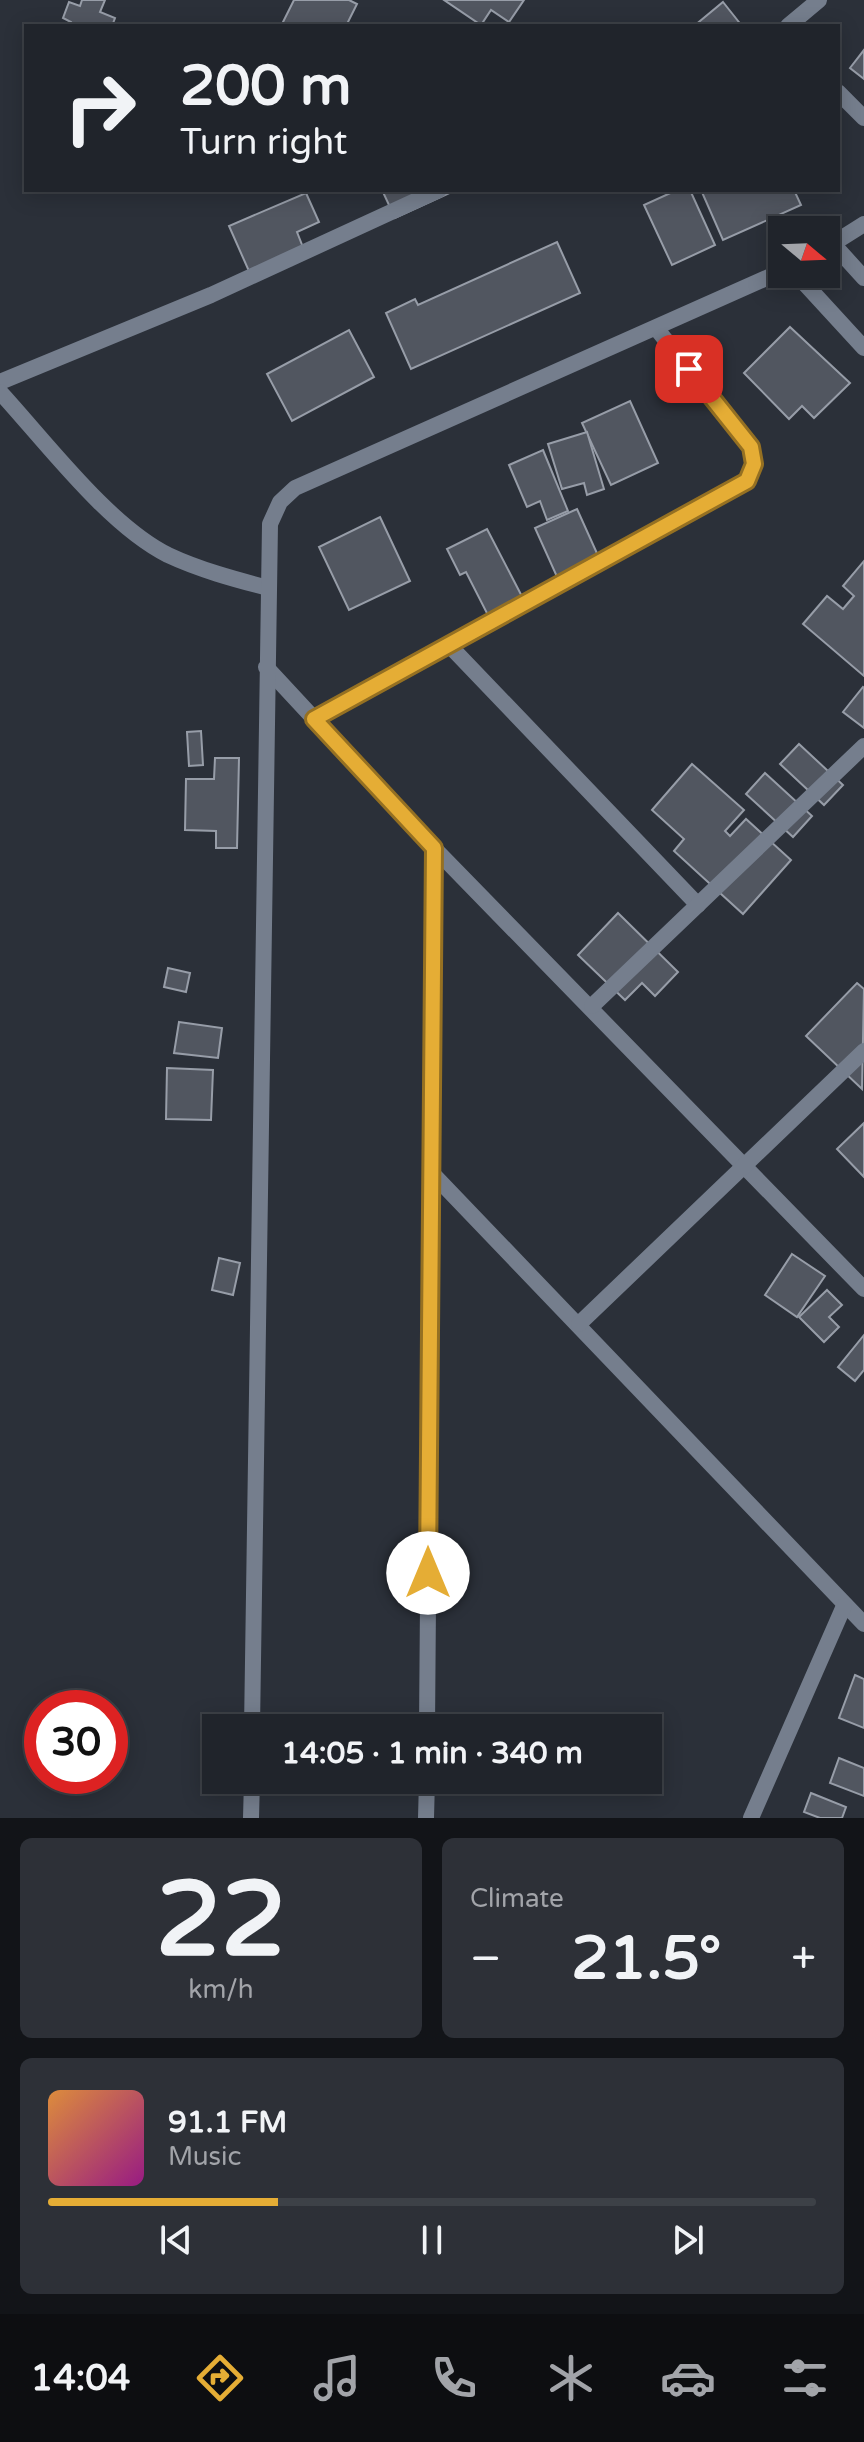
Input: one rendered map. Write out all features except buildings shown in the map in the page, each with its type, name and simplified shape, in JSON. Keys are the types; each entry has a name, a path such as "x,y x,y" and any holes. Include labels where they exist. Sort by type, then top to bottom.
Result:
{"street":[{"path":"790,24 819,0"},
{"path":"840,94 864,118"},
{"path":"0,382 211,295 435,192"},
{"path":"840,240 864,224"},
{"path":"840,255 864,278"},
{"path":"252,1714 270,524 280,502 295,488 768,277"},
{"path":"809,288 864,348"},
{"path":"314,719 747,481 754,464 751,447 656,328"},
{"path":"0,392 95,496 136,533 166,554 268,588"},
{"path":"448,644 698,905"},
{"path":"266,667 434,848 592,1006 864,1289"},
{"path":"592,1006 864,746"},
{"path":"427,1714 434,848"},
{"path":"579,1324 864,1051"},
{"path":"430,1171 864,1624"},
{"path":"751,1818 844,1606"},
{"path":"251,1818 252,1794"},
{"path":"426,1818 427,1794"}],"route":[{"path":"428,1573 434,848 314,719 747,481 754,464 751,447 689,369"}]}
